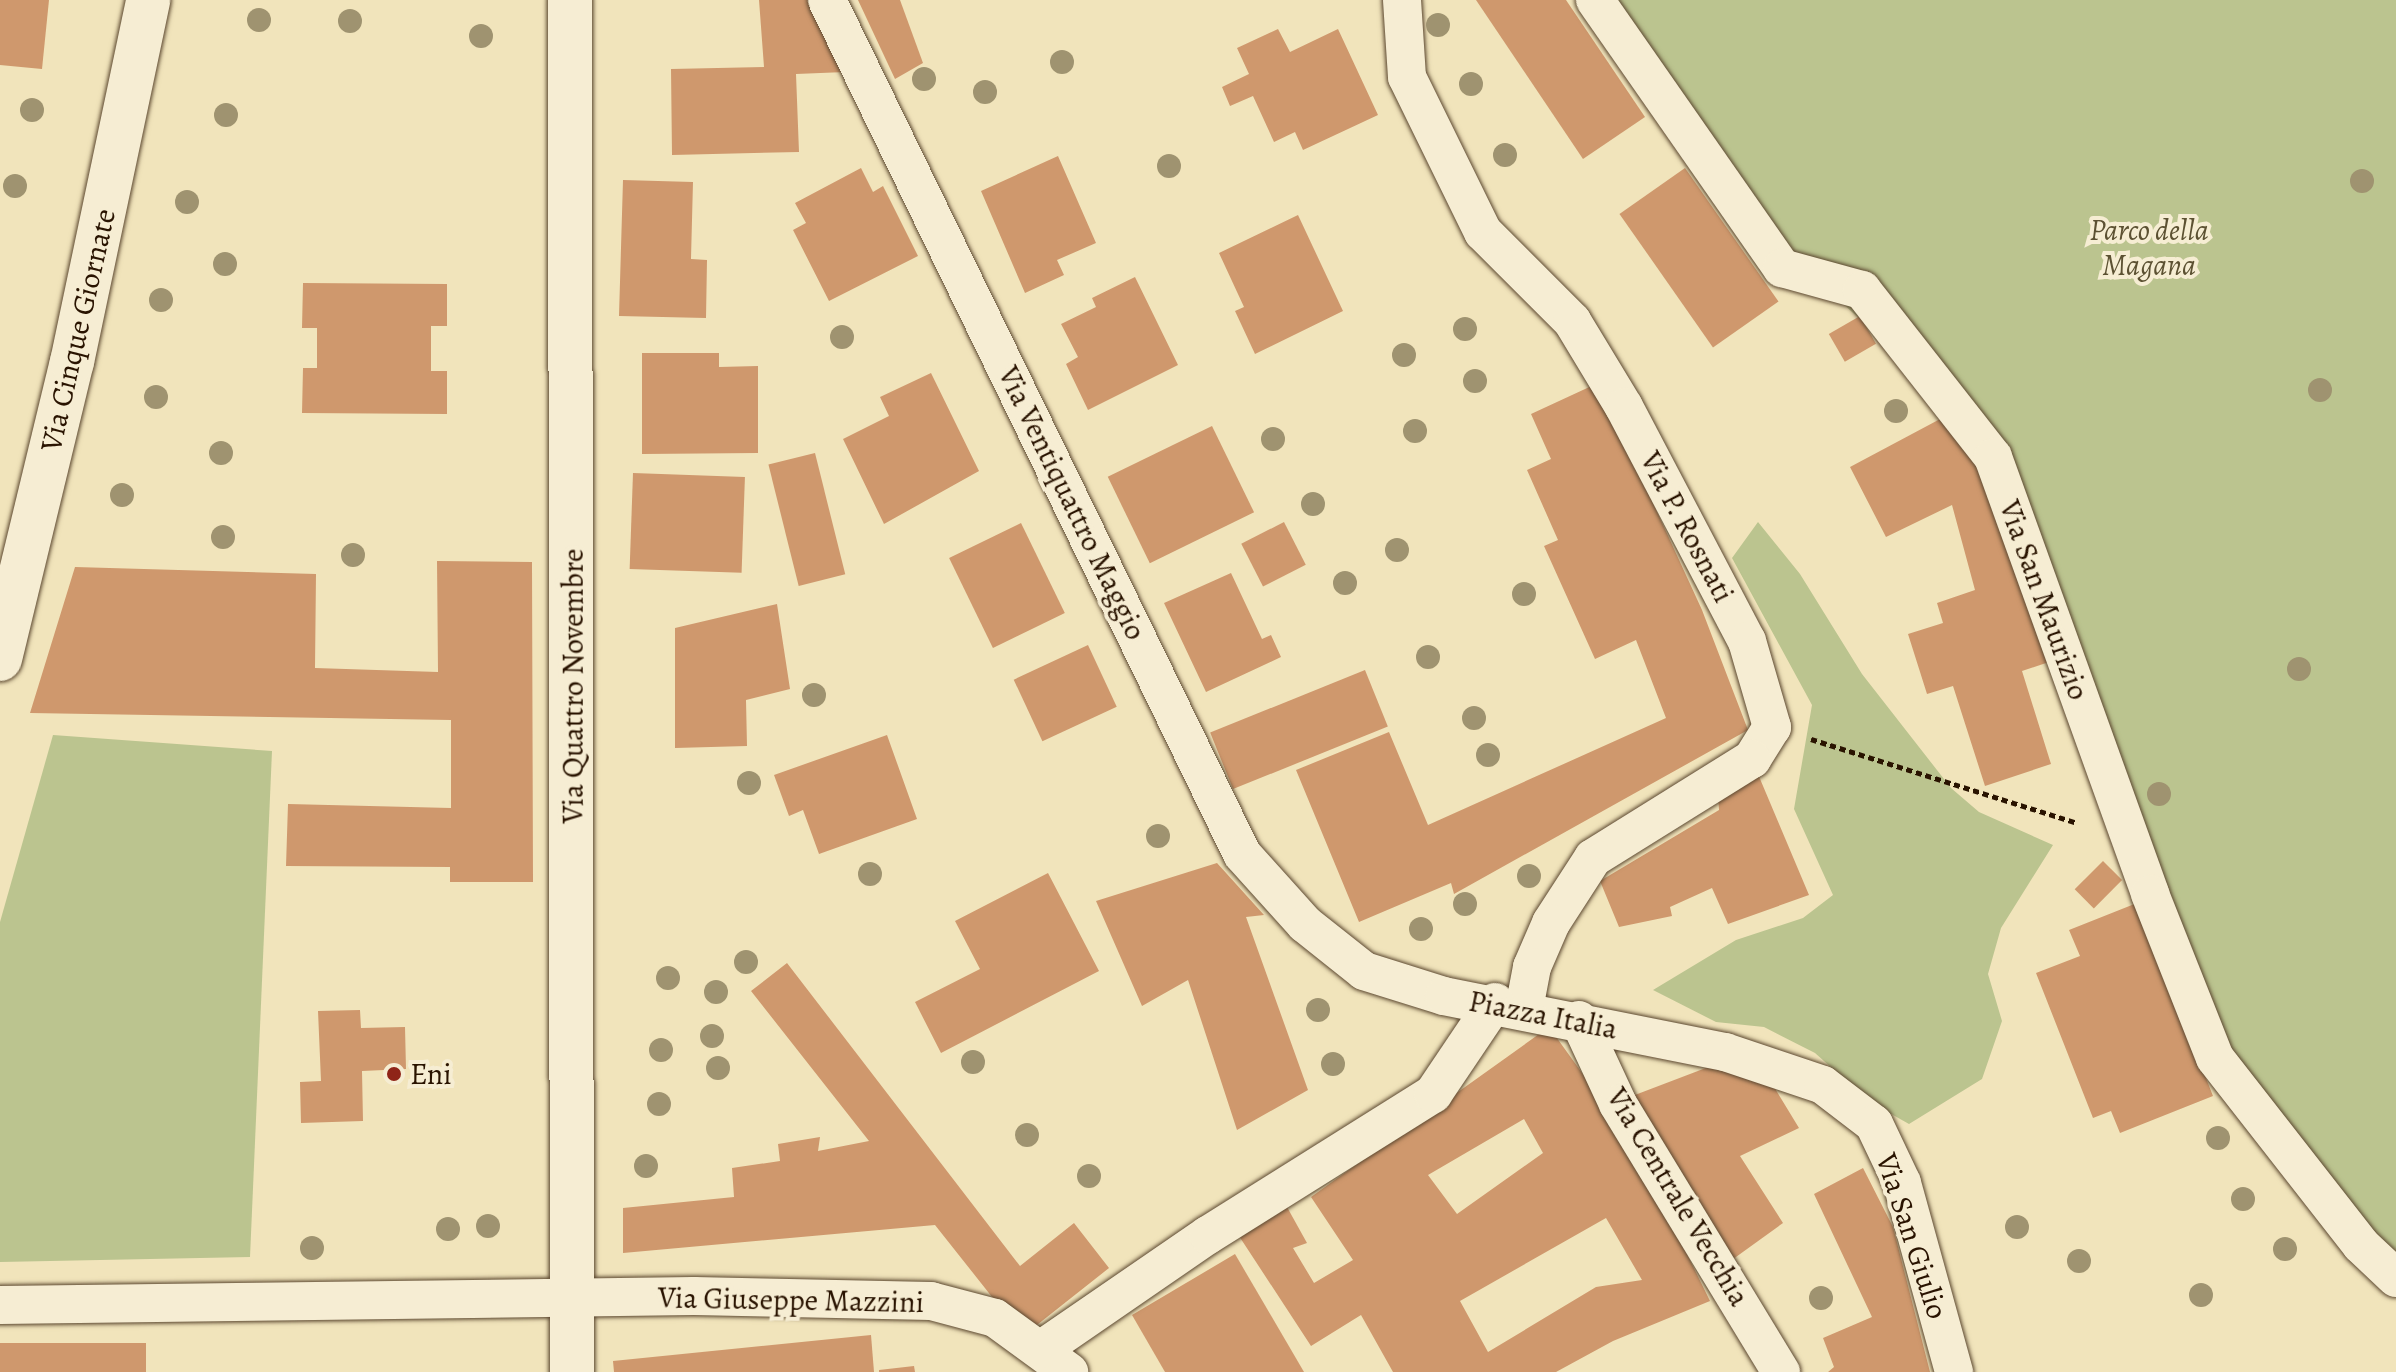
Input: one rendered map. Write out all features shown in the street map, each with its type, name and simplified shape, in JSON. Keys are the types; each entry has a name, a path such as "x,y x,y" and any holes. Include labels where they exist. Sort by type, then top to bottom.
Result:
{"main road":[{"name":"Via Cinque Giornate","path":"0,659 75,348 148,0"},
{"name":"Via Quattro Novembre","path":"570,0 572,1372"}],"street":[{"name":"Via Ventiquattro Maggio","path":"827,0 1242,854 1305,924 1364,971"},
{"name":"Via P. Rosnati","path":"1402,0 1407,77 1483,232 1572,321 1624,407 1747,641 1772,727"},
{"name":"Via San Maurizio","path":"1595,0 1782,268 1862,290 1993,457 2131,840 2215,1058 2361,1245 2396,1278"},
{"path":"1509,1005 1532,967 1551,923 1593,858 1752,759 1772,727"},
{"name":"Piazza Italia","path":"1364,971 1444,996 1509,1005 1725,1052"},
{"name":"Via Giuseppe Mazzini","path":"0,1305 694,1296 931,1301 995,1318 1056,1360 1208,1235 1433,1094 1509,1005"},
{"name":"Via Centrale Vecchia","path":"1579,1020 1618,1104 1781,1372"},
{"name":"Via San Giulio","path":"1725,1052 1823,1085 1874,1124 1902,1183 1954,1372"}],"path":[{"path":"1772,727 2131,840"}],"green space":[{"name":"Parco della Magana","path":"1613,0 2396,0 2396,1256 2368,1236 2222,1053 2005,450 1790,256"},
{"path":"1758,522 1800,574 1862,674 1951,788 1979,812 2053,845 2001,928 1988,974 2002,1021 1982,1079 1909,1124 1870,1102 1815,1053 1764,1027 1716,1022 1653,990 1736,940 1803,918 1833,895 1794,809 1812,705 1732,558"},
{"path":"53,735 272,751 250,1257 0,1262 0,922"}],"building":[{"path":"0,0 49,0 42,69 0,65"},
{"path":"759,0 809,0 845,72 796,74 799,152 672,155 671,69 764,67"},
{"path":"858,0 900,0 923,63 895,79"},
{"path":"1476,0 1566,0 1645,117 1583,159"},
{"path":"1278,29 1290,52 1338,29 1378,115 1303,150 1295,132 1274,142 1253,96 1230,106 1222,87 1249,74 1237,48"},
{"path":"1058,156 1096,243 1057,260 1064,275 1025,293 981,191"},
{"path":"861,168 873,192 883,186 918,256 829,301 793,230 806,223 795,203"},
{"path":"1685,168 1778,302 1713,347 1619,214"},
{"path":"623,180 693,182 691,259 707,260 706,318 619,316"},
{"path":"1298,215 1343,311 1255,354 1235,311 1244,307 1219,253"},
{"path":"1135,277 1178,365 1088,410 1066,364 1078,357 1061,324 1096,307 1092,298"},
{"path":"303,283 447,284 447,326 431,326 431,371 447,371 447,414 302,413 303,368 317,368 317,328 302,328"},
{"path":"1860,316 1876,344 1845,362 1829,334"},
{"path":"642,353 719,353 719,367 758,366 758,453 642,454"},
{"path":"931,373 979,471 884,524 843,439 889,416 880,397"},
{"path":"1598,383 1702,610 1748,730 1454,894 1451,883 1359,922 1296,770 1389,732 1428,825 1666,718 1636,640 1595,659 1544,546 1558,540 1527,470 1551,459 1531,414"},
{"path":"1942,418 1991,480 2055,660 2022,671 2051,764 1985,786 1953,686 1927,694 1908,634 1943,623 1937,603 1975,590 1952,505 1886,537 1850,467"},
{"path":"1212,426 1254,512 1150,563 1108,477"},
{"path":"815,453 845,574 799,586 768,465"},
{"path":"633,473 745,477 742,573 630,569"},
{"path":"1284,522 1306,565 1263,587 1241,544"},
{"path":"1021,523 1065,613 993,648 949,558"},
{"path":"437,561 532,562 533,882 450,882 450,867 286,866 288,804 451,808 451,720 30,713 75,567 316,574 315,668 438,672"},
{"path":"1231,573 1262,639 1271,635 1281,657 1206,692 1164,603"},
{"path":"777,604 790,689 746,700 747,746 675,748 675,628"},
{"path":"1088,645 1117,707 1042,741 1014,680"},
{"path":"1365,670 1388,727 1233,789 1210,733"},
{"path":"887,735 917,819 819,854 803,810 789,816 774,775"},
{"path":"1755,767 1809,895 1728,924 1712,888 1670,907 1672,916 1619,927 1600,881 1719,810 1718,795"},
{"path":"2103,861 2122,880 2094,908 2075,889"},
{"path":"1217,863 1264,915 1246,917 1308,1090 1237,1130 1188,980 1142,1006 1096,901"},
{"path":"1048,873 1099,971 941,1053 915,1002 980,969 955,921"},
{"path":"2137,903 2213,1096 2120,1133 2111,1111 2093,1118 2036,973 2080,956 2069,930"},
{"path":"787,963 1020,1266 1074,1223 1109,1268 1023,1336 935,1225 623,1253 623,1208 734,1197 732,1168 780,1161 778,1144 820,1137 818,1151 869,1141 751,991"},
{"path":"360,1010 361,1028 405,1027 406,1069 362,1071 363,1121 301,1123 300,1082 321,1081 318,1011"},
{"path":"1549,1027 1633,1144 1710,1301 1613,1341 1556,1372 1393,1372 1361,1315 1311,1346 1239,1236 1287,1207 1307,1243 1293,1248 1314,1283 1353,1260 1311,1197","holes":["1524,1119 1543,1153 1457,1214 1428,1175","1606,1218 1642,1280 1596,1287 1488,1352 1460,1301"]},
{"path":"1711,1066 1771,1082 1799,1128 1740,1156 1783,1223 1729,1262 1627,1098"},
{"path":"1863,1168 1893,1227 1930,1372 1828,1372 1834,1367 1823,1338 1872,1317 1814,1194"},
{"path":"1235,1254 1304,1372 1165,1372 1132,1315"},
{"path":"871,1335 874,1372 614,1372 613,1361"},
{"path":"0,1343 146,1343 146,1372 0,1372"},
{"path":"914,1366 915,1372 879,1372 879,1370"}],"place":[{"name":"Eni","path":"394,1074"}]}
